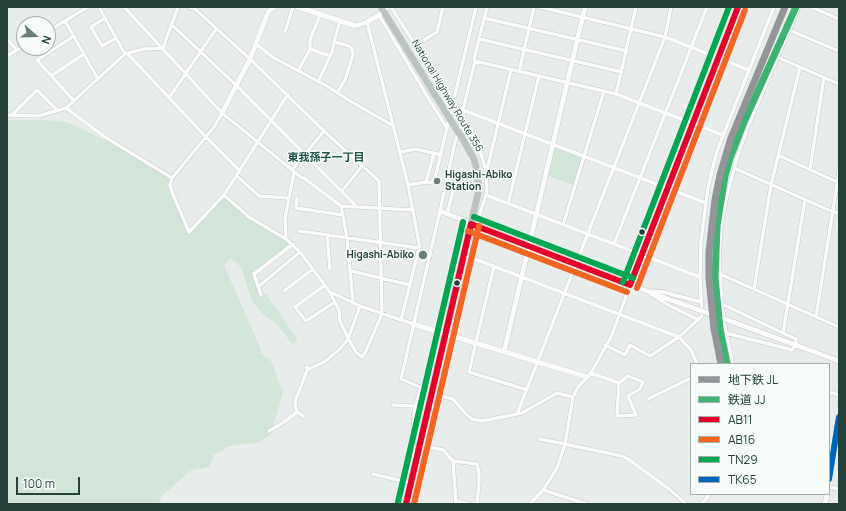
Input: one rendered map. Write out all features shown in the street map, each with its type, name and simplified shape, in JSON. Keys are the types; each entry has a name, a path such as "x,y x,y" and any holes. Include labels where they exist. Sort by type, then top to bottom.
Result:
{"highway":[{"name":"National Highway Route 356","path":"383,10 474,159 478,174 479,189 474,225 464,255 406,504"}],"street":[{"path":"56,26 88,7"},
{"path":"99,7 126,53 240,171"},
{"path":"124,7 222,113 293,171 341,206 413,210"},
{"path":"163,48 178,7"},
{"path":"189,7 195,9 250,59 288,94 324,131 379,181 382,314 362,357 356,352 348,339 340,321 339,310 329,291 300,252 293,244 250,217 224,195"},
{"path":"275,7 269,11 250,59 214,127 172,178 170,185 172,192 189,232 224,195 288,94"},
{"path":"284,32 293,7"},
{"path":"298,7 356,26 367,22 383,10 430,101 447,128"},
{"path":"391,7 453,103"},
{"path":"416,45 436,32 442,7"},
{"path":"408,185 432,182 435,178 476,7"},
{"path":"487,7 463,110 463,119 455,142 446,188 401,378 422,386 432,393 453,400 472,419 482,421 522,413 557,393 573,397"},
{"path":"519,72 534,7"},
{"path":"540,7 665,37 749,70"},
{"path":"504,352 585,7"},
{"path":"616,94 636,7"},
{"path":"517,414 665,37 671,7"},
{"path":"614,244 707,7"},
{"path":"530,504 543,490 557,468 565,444 573,397 578,387 592,372 605,345 612,335 641,254 738,7"},
{"path":"605,345 624,355 630,345 650,356 679,337 702,316 700,277 701,241 706,203 717,151 774,7"},
{"path":"733,363 726,333 722,304 719,257 721,228 726,199 734,168 749,124 799,7"},
{"path":"811,7 839,19"},
{"path":"298,71 310,49 310,40 320,14"},
{"path":"105,18 91,27 102,46 116,38"},
{"path":"484,18 627,51"},
{"path":"65,21 98,79"},
{"path":"318,82 330,56 340,21"},
{"path":"367,22 408,185 419,248 401,320"},
{"path":"171,24 237,86 356,206"},
{"path":"169,98 216,29"},
{"path":"789,30 839,51"},
{"path":"74,36 37,60 74,101"},
{"path":"7,39 16,49"},
{"path":"479,39 622,72"},
{"path":"334,42 350,46 353,55 345,80 337,93"},
{"path":"256,44 274,58 392,125"},
{"path":"9,115 38,116 66,108 126,53 144,49 163,48"},
{"path":"310,49 330,56"},
{"path":"7,56 16,51"},
{"path":"51,76 84,54"},
{"path":"777,57 839,84"},
{"path":"475,61 616,94 723,135"},
{"path":"754,289 771,185 800,67"},
{"path":"486,171 511,70"},
{"path":"508,204 539,76"},
{"path":"810,169 824,77"},
{"path":"9,115 37,90 57,110"},
{"path":"563,225 604,91"},
{"path":"66,108 105,137 172,178"},
{"path":"463,110 706,203"},
{"path":"463,119 480,150 486,171 486,195 474,225"},
{"path":"286,239 285,218 293,171 324,131"},
{"path":"400,152 416,149 441,155"},
{"path":"426,182 434,154"},
{"path":"778,155 838,182"},
{"path":"342,191 362,166"},
{"path":"734,168 805,200 833,212 839,213"},
{"path":"816,317 839,172"},
{"path":"237,176 259,196 288,198"},
{"path":"446,188 452,189 447,214"},
{"path":"486,195 700,277"},
{"path":"298,198 296,208 343,215"},
{"path":"783,333 805,200"},
{"path":"341,206 347,238 353,303"},
{"path":"440,212 646,291 839,361"},
{"path":"299,231 419,248"},
{"path":"327,235 330,269"},
{"path":"260,295 254,274 293,244"},
{"path":"258,287 300,252"},
{"path":"464,255 679,337 691,350 697,363"},
{"path":"494,266 469,372 527,390"},
{"path":"284,291 313,269"},
{"path":"351,271 410,285"},
{"path":"720,274 839,327"},
{"path":"325,285 295,307 306,321 335,302"},
{"path":"329,291 353,303 382,314 587,377"},
{"path":"646,291 662,292 701,302"},
{"path":"646,291 670,306 699,320"},
{"path":"722,304 796,339 796,345 792,350 726,333"},
{"path":"303,416 297,412 295,405 307,368 324,362 340,349 348,339 360,306"},
{"path":"592,372 619,383"},
{"path":"628,376 643,382 640,389 628,396 636,415 618,416 619,383 628,376"},
{"path":"648,399 690,378"},
{"path":"417,458 413,455 414,412 422,386"},
{"path":"393,405 416,406"},
{"path":"269,431 297,412"},
{"path":"830,473 839,417"},
{"path":"540,439 622,456 686,504"},
{"path":"420,445 443,450 453,461 456,502 468,504"},
{"path":"453,461 477,464 479,473 477,504"},
{"path":"373,474 411,483"},
{"path":"543,490 587,504"},
{"path":"701,504 707,498 708,495"}],"green space":[{"path":"7,120 44,120 68,122 129,152 172,178 172,192 189,232 224,195 249,217 293,244 254,274 260,295 266,294 296,337 297,342 292,344 277,324 263,314 252,301 241,267 230,258 224,266 261,349 260,353 271,361 283,392 271,435 257,443 229,446 214,455 209,467 190,471 161,497 159,504 7,504"},
{"path":"555,147 582,158 573,185 548,176"}],"metro line":[{"name":"JL","path":"721,363 714,329 709,278 709,252 715,200 720,175 731,138 785,7"}],"rail line":[{"name":"JJ","path":"727,363 720,329 715,278 717,226 725,176 730,158 744,122 796,7"}],"transit line":[{"name":"TN29","path":"623,282 729,7"},
{"name":"AB11","path":"630,285 738,7"},
{"name":"AB16","path":"637,288 745,10"},
{"name":"TN29","path":"474,217 633,278"},
{"name":"TN29","path":"398,502 463,222"},
{"name":"AB11","path":"471,224 630,285"},
{"name":"AB11","path":"406,504 471,224"},
{"name":"AB16","path":"414,504 479,226"},
{"name":"AB16","path":"468,231 627,292"},
{"name":"TK65","path":"830,473 839,417"}],"place":[{"name":"Higashi-Abiko Station","path":"437,181"},
{"name":"Higashi-Abiko","path":"423,255"}],"district":[{"name":"東我孫子一丁目","path":"326,158"}]}
